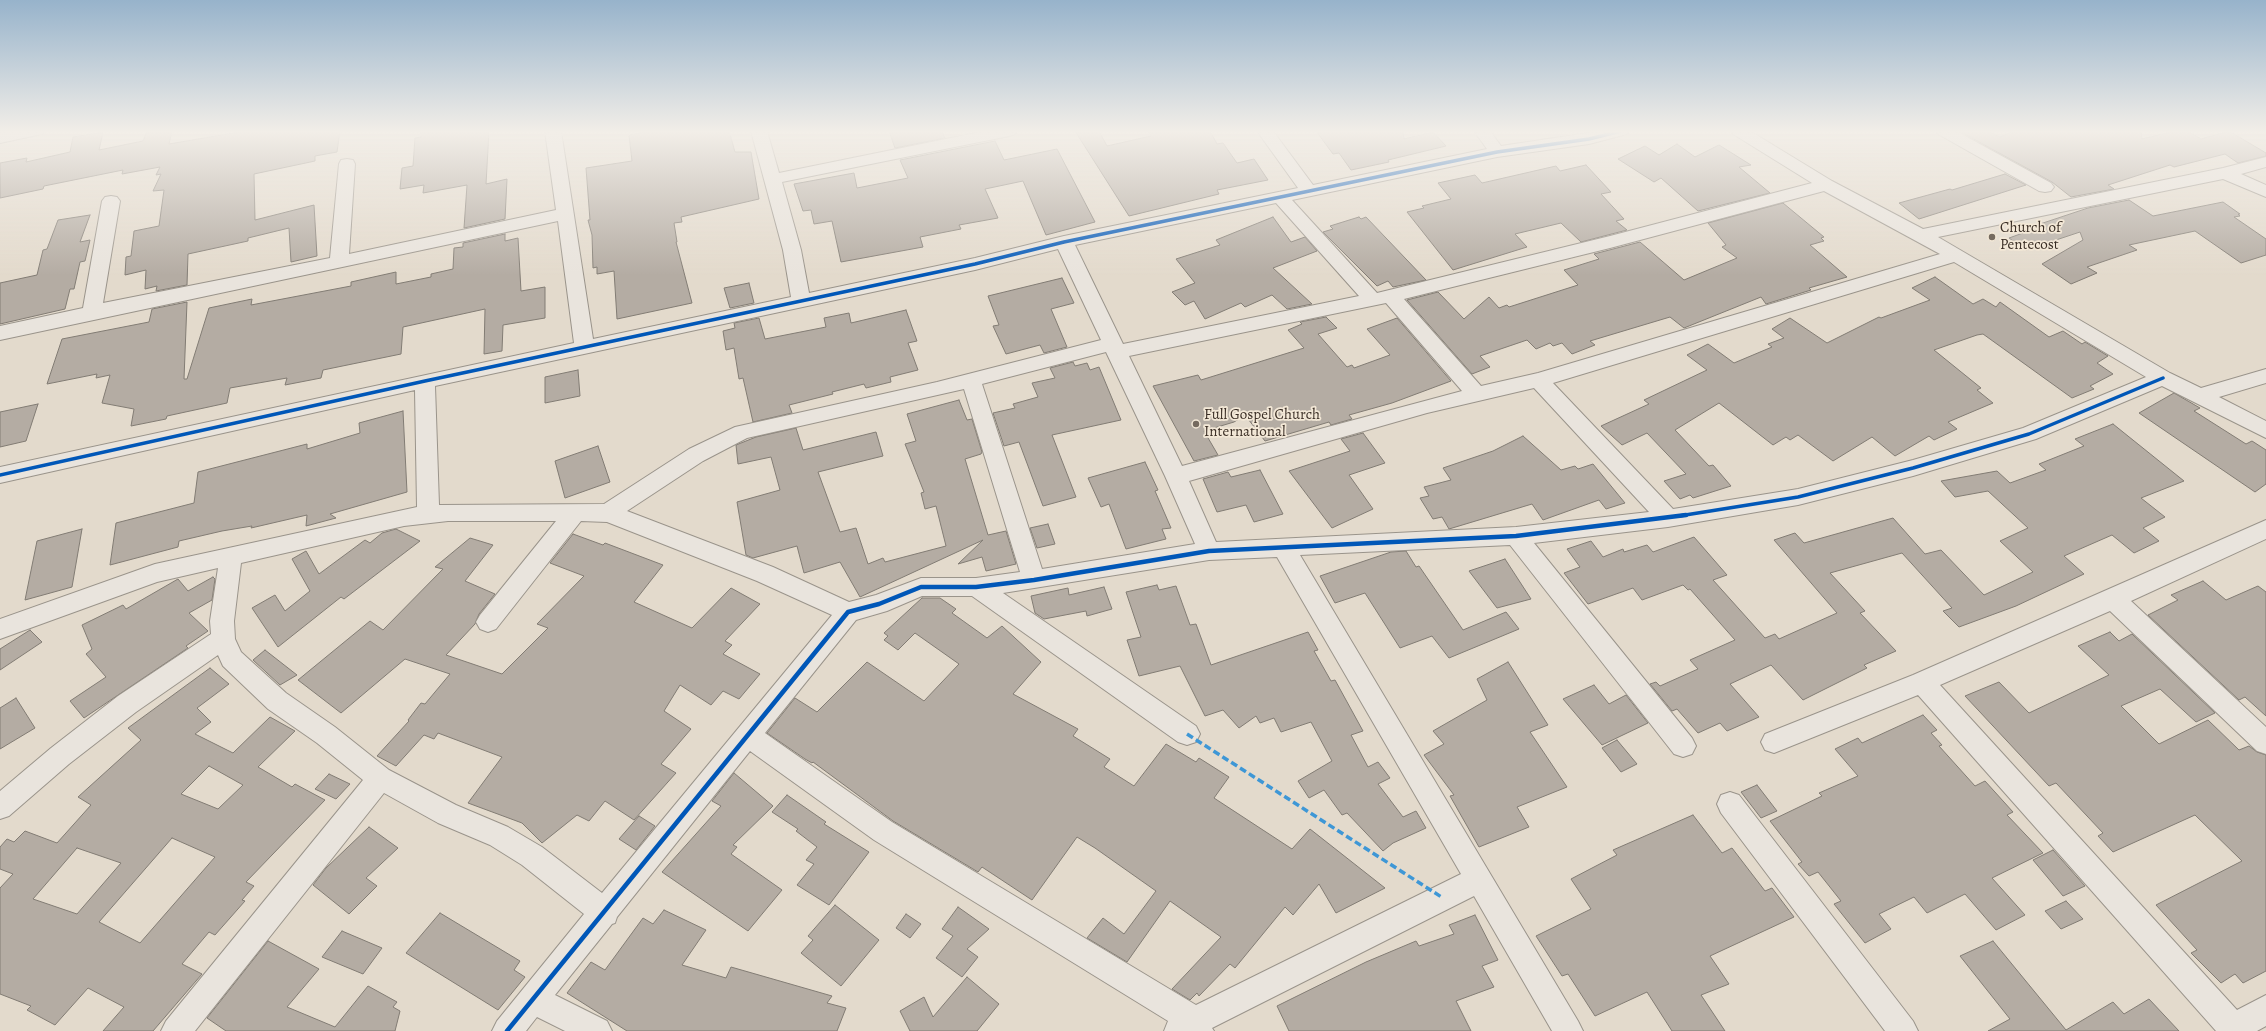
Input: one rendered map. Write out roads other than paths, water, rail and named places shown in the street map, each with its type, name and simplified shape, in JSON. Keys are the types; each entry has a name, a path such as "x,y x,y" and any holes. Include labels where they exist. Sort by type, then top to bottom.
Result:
{"street":[{"path":"339,262 347,179"},
{"path":"559,179 580,308 584,348"},
{"path":"772,179 792,250 801,300"},
{"path":"1300,179 1309,191"},
{"path":"0,475 425,381 975,264 1064,242 1366,179"},
{"path":"1817,179 1921,235 2163,378 2266,430"},
{"path":"2031,179 2045,187"},
{"path":"1921,235 2195,179"},
{"path":"2238,179 2266,192"},
{"path":"608,513 696,456 742,432 1114,348 1382,297 1610,242 1826,185"},
{"path":"1280,197 1382,297 1476,394"},
{"path":"92,312 111,202"},
{"path":"0,333 92,312 339,262 564,214"},
{"path":"1064,242 1176,476 1209,551"},
{"path":"1176,476 1476,394 1538,380 1955,256"},
{"path":"2200,396 2266,376"},
{"path":"507,1031 605,913 848,612 879,604 921,587 976,587 1034,580 1209,551 1516,536 1668,518 1798,498 1913,468 2029,434 2163,378"},
{"path":"1538,380 1668,518"},
{"path":"425,381 428,513"},
{"path":"971,381 1034,580"},
{"path":"0,629 155,573 404,517 428,513 608,513 765,574 848,612"},
{"path":"488,622 575,513"},
{"path":"1774,742 1922,682 2113,599 2266,528"},
{"path":"1516,536 1683,746"},
{"path":"1283,547 1568,1031"},
{"path":"231,556 222,621 223,639 232,659 277,701 326,735 380,778 447,814 499,836 526,852 605,913"},
{"path":"976,587 1187,734"},
{"path":"2113,599 2266,743"},
{"path":"0,807 60,756 127,704 223,639"},
{"path":"1922,682 2234,1030 2266,1010"},
{"path":"748,735 883,831 1191,1028 1478,880"},
{"path":"176,1031 380,778"},
{"path":"1730,804 1903,1031"},
{"path":"533,1000 597,1031"}],"place":[{"name":"Church of Pentecost","path":"1992,237"},
{"name":"Full Gospel Church International","path":"1196,424"}]}
